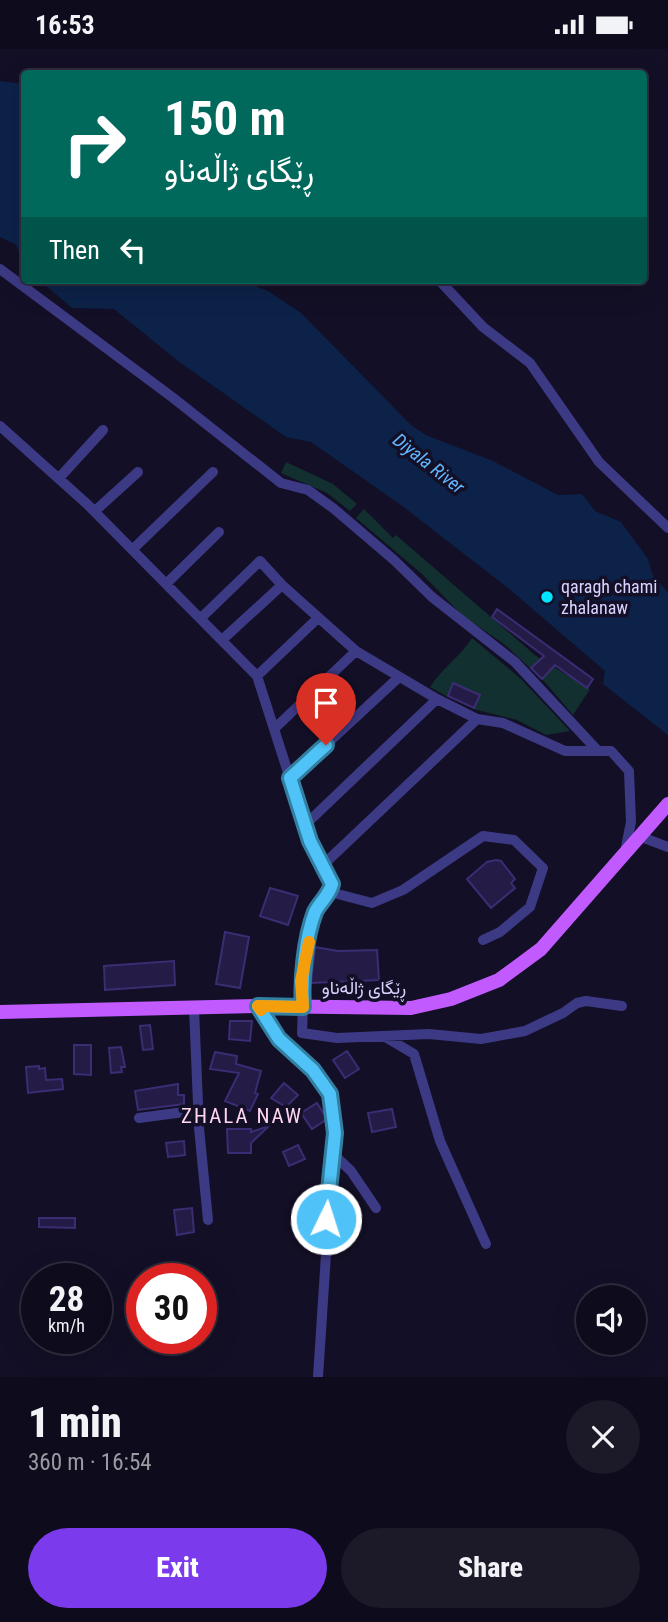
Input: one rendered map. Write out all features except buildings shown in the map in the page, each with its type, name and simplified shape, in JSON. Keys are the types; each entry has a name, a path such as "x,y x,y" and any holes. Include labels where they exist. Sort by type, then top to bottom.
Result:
{"main road":[{"name":"ڕێگای ژاڵەناو","path":"0,1012 258,1006 411,1008 450,999 499,981 541,949 668,804"}],"street":[{"path":"0,269 172,397 281,483 308,490 333,508 394,559 432,597 515,662 598,751"},
{"path":"443,284 483,327 530,363 599,462 668,528"},
{"path":"0,426 95,511 257,676 305,825 332,884 330,892 316,911 301,981 302,1033 337,1038 429,1034 481,1039 525,1031 545,1024 577,1003 586,1001 622,1006"},
{"path":"60,477 103,430"},
{"path":"95,511 138,472"},
{"path":"133,549 213,472"},
{"path":"167,583 219,532"},
{"path":"201,618 260,561 282,585 356,651 398,678 477,719 503,723 565,751 611,751 629,771 631,822 625,852"},
{"path":"222,640 282,585"},
{"path":"257,676 318,618"},
{"path":"274,729 356,651"},
{"path":"290,778 398,678"},
{"path":"305,825 437,699"},
{"path":"323,865 477,719"},
{"path":"330,892 372,903 403,890 483,836 514,840 543,868 530,907 500,932 483,940"},
{"path":"639,836 668,846"},
{"path":"258,1006 279,1039 313,1070 330,1094 335,1117 318,1377"},
{"path":"194,1008 208,1220"},
{"path":"384,1037 414,1054 440,1141 486,1244"},
{"path":"139,1118 199,1109"},
{"path":"332,1153 351,1171 376,1208"}],"green space":[{"path":"286,462 333,484 357,504 350,511 327,493 281,473"},
{"path":"364,509 393,538 396,535 536,656 590,689 573,715 543,680 504,644 463,616 422,574 356,518"},
{"path":"472,638 521,679 570,731 546,735 517,720 473,709 480,695 454,683 448,697 430,687"}],"water":[{"path":"0,81 21,84 21,255 16,245 0,237"},
{"name":"Diyala River","path":"44,284 250,284 268,291 301,313 412,426 428,436 493,461 558,495 582,494 595,511 621,522 648,559 652,574 668,593 668,735 603,684 605,671 508,588 401,505 311,442 286,437 178,361 114,309 72,308"}],"slow traffic":[{"path":"261,1010 258,1006 303,1007 301,981 309,942"}],"place":[{"name":"qaragh chami zhalanaw","path":"547,597"}],"district":[{"name":"ZHALA NAW","path":"242,1116"}],"route":[{"path":"326,745 290,778 310,841 332,884 330,893 316,911 301,981 303,1007 258,1006 279,1039 313,1070 330,1094 335,1133 326,1219"}]}
